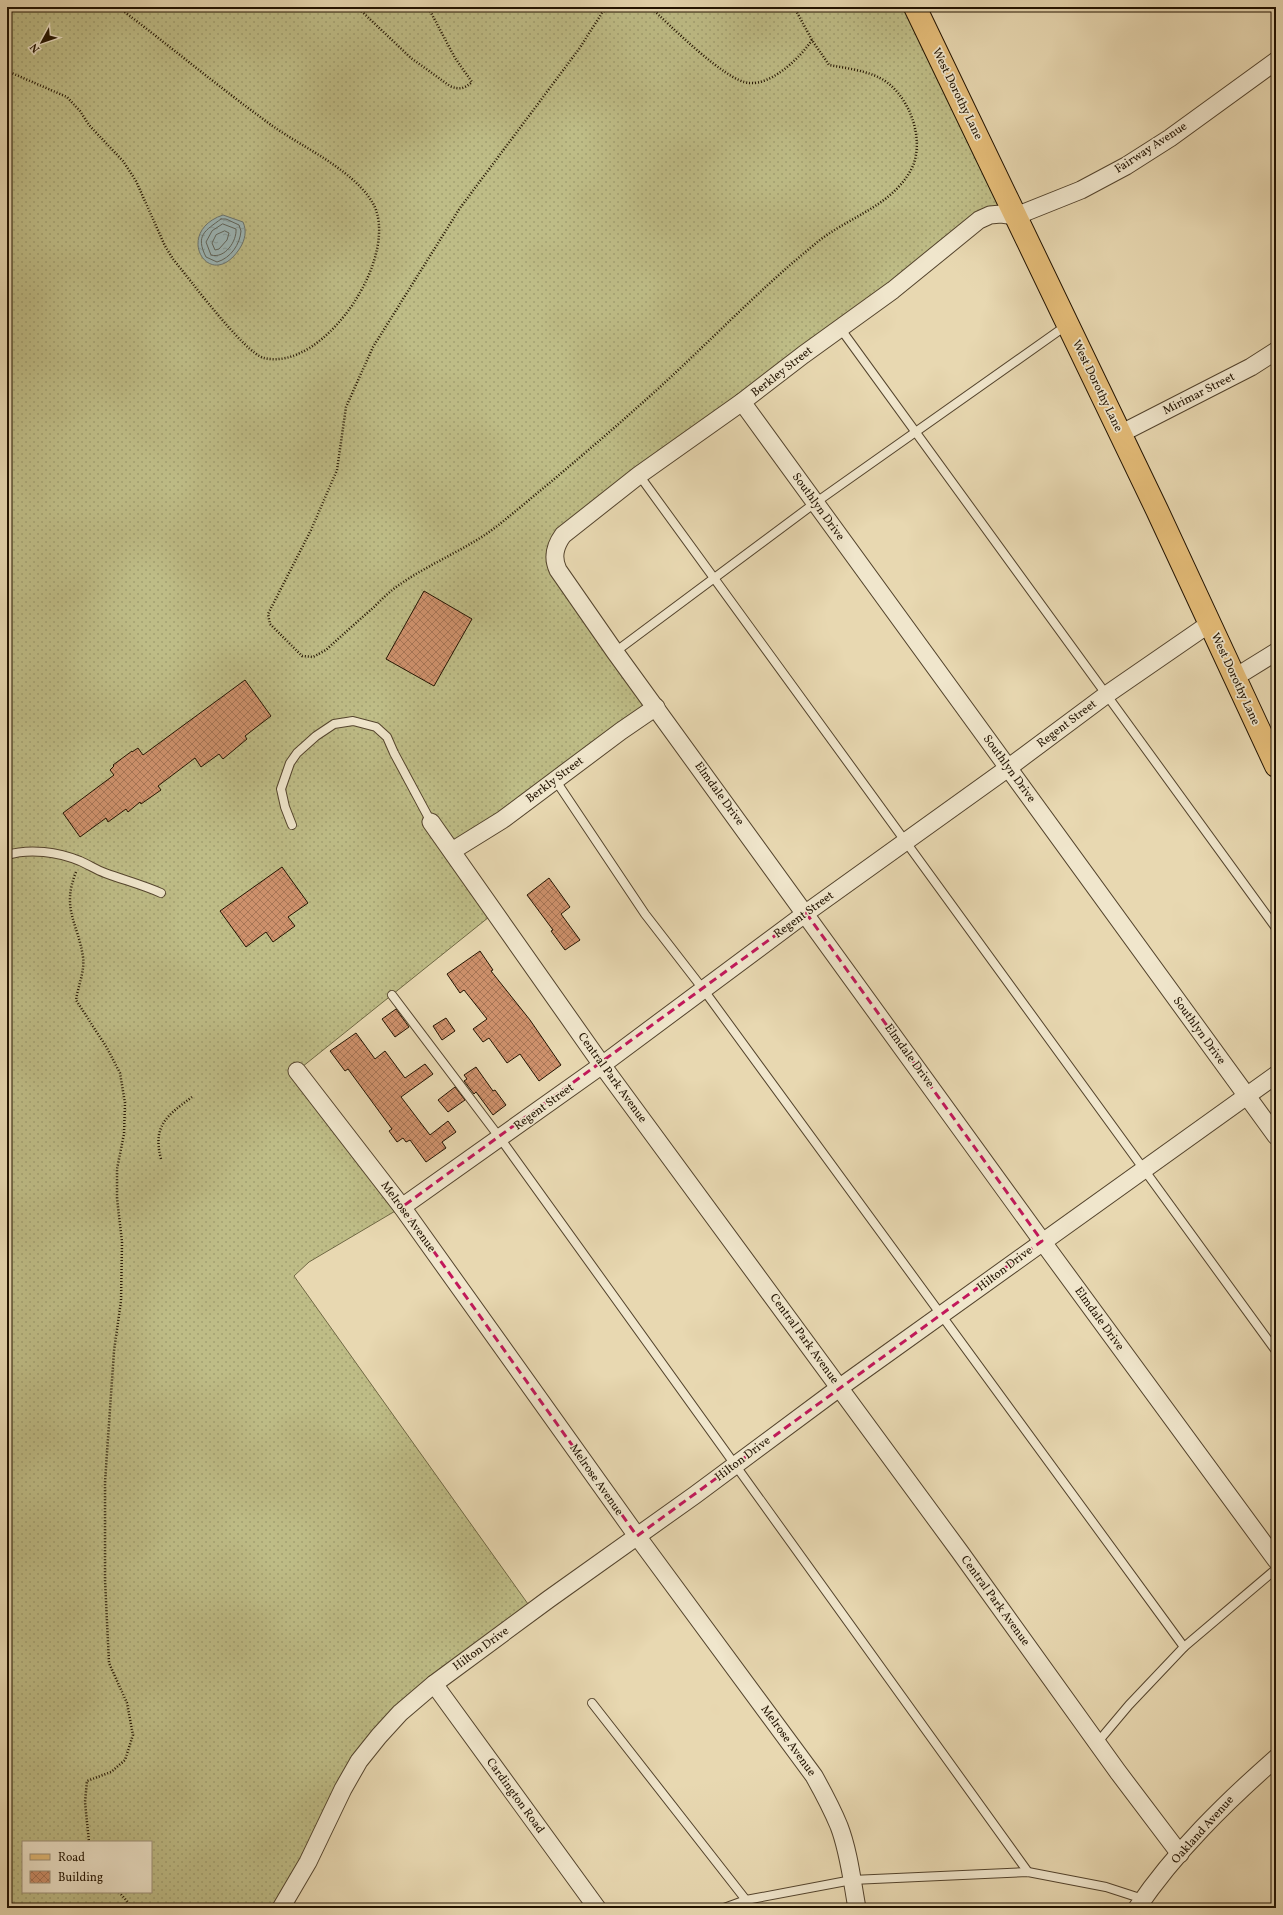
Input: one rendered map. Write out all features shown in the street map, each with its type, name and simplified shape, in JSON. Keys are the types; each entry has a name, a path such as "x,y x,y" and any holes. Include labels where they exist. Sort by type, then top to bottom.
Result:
{"main road":[{"name":"West Dorothy Lane","path":"915,7 1120,434 1276,766"}],"street":[{"name":"Fairway Avenue","path":"1016,216 1081,190 1126,166 1170,138 1276,61"},
{"name":"Berkley Street","path":"555,547 563,535 640,475 742,402 893,290 979,220 990,215 1001,214 1016,216"},
{"name":"Mirimar Street","path":"1120,434 1251,367 1276,351"},
{"name":"Southlyn Drive","path":"742,402 1276,1136"},
{"name":"Elmdale Drive","path":"555,547 554,556 558,570 615,652 806,913 1042,1241 1276,1560"},
{"name":"Regent Street","path":"402,1207 602,1065 806,913 1008,768 1106,695 1209,624"},
{"path":"1234,678 1276,652"},
{"name":"Berkly Street","path":"452,851 502,820 621,731 656,707"},
{"name":"Central Park Avenue","path":"431,822 602,1065 960,1552 1097,1743 1180,1854"},
{"name":"Melrose Avenue","path":"297,1071 402,1207 636,1536 814,1776 828,1801 839,1827 847,1855 857,1908"},
{"name":"Hilton Drive","path":"281,1908 308,1862 343,1789 360,1761 400,1712 434,1684 839,1388 941,1316 1042,1241 1144,1171 1276,1075"},
{"name":"Cardington Road","path":"434,1684 597,1908"},
{"name":"Oakland Avenue","path":"1140,1903 1180,1854 1238,1792 1276,1758"}],"lane":[{"path":"615,652 815,503 1067,324"},
{"path":"840,328 1276,928"},
{"path":"640,475 1276,1351"},
{"path":"292,825 285,807 281,789 290,763 297,753 316,736 334,724 353,721 376,726 387,737 431,822"},
{"path":"556,781 645,914 703,989 1184,1647"},
{"path":"7,855 17,852 36,851 80,861 104,873 161,892"},
{"path":"392,995 500,1138 1028,1872"},
{"path":"1097,1743 1129,1705 1184,1647 1276,1569"},
{"path":"592,1703 746,1900"},
{"path":"724,1908 746,1900 852,1880 1028,1872 1106,1887 1140,1903"}],"path":[{"path":"7,71 67,97 80,111 89,125 123,161 136,180 165,246 173,259 244,345 263,358 283,359 304,351 328,334 350,309 368,278 379,243 380,228 372,201 355,180 276,128 118,7"},
{"path":"356,7 411,58 450,86 457,89 464,88 472,82 455,58 428,7"},
{"path":"609,7 602,13 579,49 460,208 373,347 346,407 337,470 311,530 268,614 270,624 302,656 313,657 326,650 398,586 498,526 650,396 728,321 815,244 835,228 883,202 897,189 912,167 918,141 914,120 899,95 880,78 857,70 829,65 812,40 794,7"},
{"path":"650,7 681,36 725,72 748,83 765,81 804,53 812,40"},
{"path":"80,861 72,881 69,904 84,958 76,1000 107,1048 120,1073 125,1103 124,1134 117,1169 116,1198 122,1242 121,1301 114,1351 105,1482 105,1580 109,1663 127,1703 133,1735 125,1760 111,1772 87,1781 85,1802 89,1841"},
{"path":"161,1159 157,1144 164,1122 170,1113 192,1097"},
{"path":"120,1893 133,1908"}],"highlighted area":[{"path":"806,913 1042,1241 637,1536 402,1207"}],"shaded area":[{"path":"7,7 915,7 1016,216 1001,214 563,535 554,556 656,707 453,851 494,913 297,1071 402,1207 309,1262 294,1276 533,1611 379,1736 281,1908 7,1908"}],"water":[{"path":"223,215 243,222 245,235 243,242 229,261 218,265 208,263 201,256 198,245 200,234 208,223"}],"building":[{"path":"424,591 472,619 434,686 386,659"},
{"path":"245,680 271,716 245,736 247,739 223,759 219,754 201,767 195,758 158,786 161,790 141,804 140,802 128,812 126,809 108,822 106,818 80,837 63,813 114,775 110,770 114,766 113,765 138,748 143,755"},
{"path":"282,867 308,903 288,917 295,926 273,942 266,932 246,947 220,911"},
{"path":"549,878 570,907 561,914 580,940 565,950 551,931 553,930 527,895"},
{"path":"480,951 493,970 491,971 530,1020 561,1065 539,1081 520,1054 507,1063 489,1038 483,1042 473,1029 487,1019 464,990 460,993 447,974"},
{"path":"396,1009 409,1027 395,1037 382,1019"},
{"path":"446,1018 455,1031 442,1040 433,1026"},
{"path":"356,1033 375,1059 385,1051 405,1078 425,1064 433,1074 401,1097 430,1135 448,1121 456,1132 442,1142 446,1148 426,1162 410,1140 406,1142 403,1138 397,1142 389,1131 392,1129 348,1069 345,1071 330,1051"},
{"path":"476,1067 493,1091 495,1090 506,1105 493,1115 476,1092 474,1094 464,1081 467,1079 464,1075"},
{"path":"455,1087 465,1100 448,1112 438,1100"}]}
